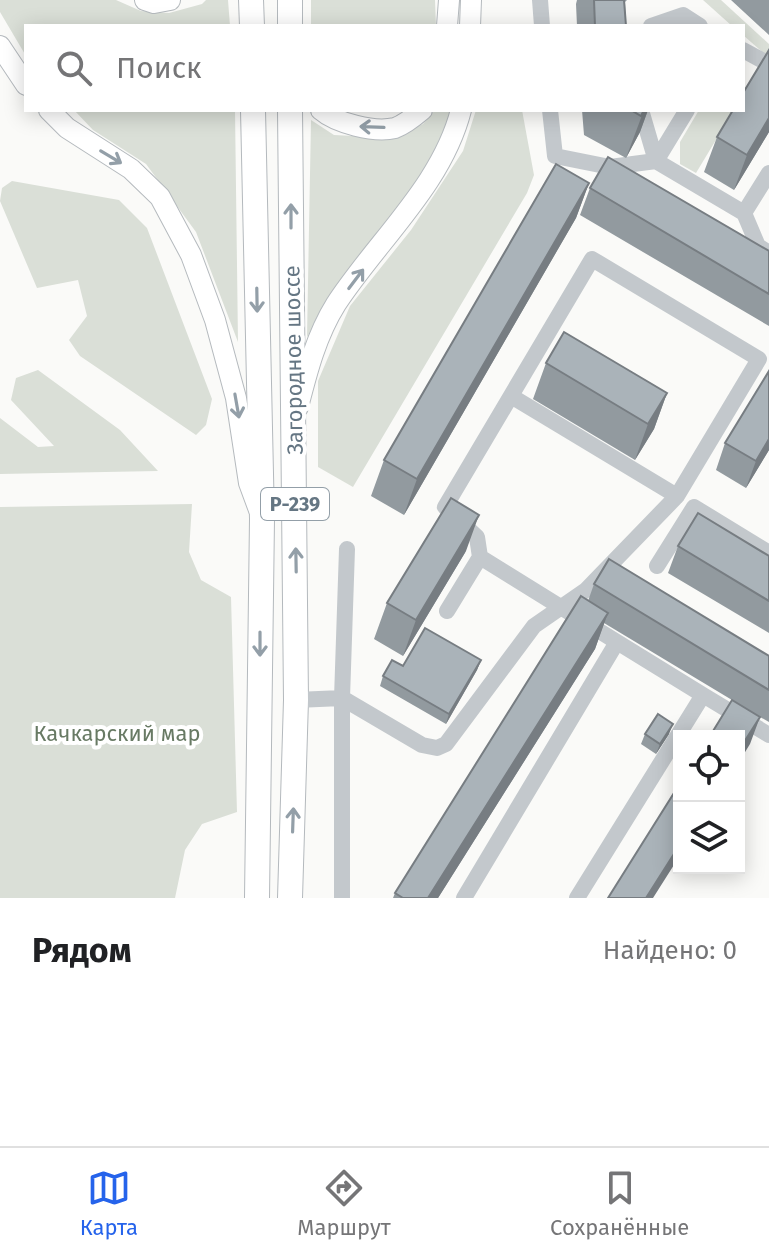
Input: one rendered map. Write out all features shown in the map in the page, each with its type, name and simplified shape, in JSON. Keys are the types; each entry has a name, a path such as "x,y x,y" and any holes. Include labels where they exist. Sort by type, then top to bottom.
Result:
{"highway":[{"path":"251,0 252,24"},
{"path":"290,0 290,24"},
{"name":"Загородное шоссе","path":"253,112 262,519 257,898"},
{"name":"Загородное шоссе","path":"290,112 296,700 290,898"}],"main road":[{"path":"145,0 154,3 170,0"},
{"path":"447,24 449,0"},
{"path":"470,24 471,0"},
{"path":"0,46 24,82"},
{"path":"51,112 77,135 131,169 160,197 191,255 219,333 236,398 249,483 262,519"},
{"path":"323,112 330,118 359,127 394,128 419,112"},
{"path":"293,426 312,353 336,306 431,175 455,132 460,112"}],"lane":[{"path":"540,0 542,24"},
{"path":"657,24 683,15 697,24"},
{"path":"745,51 769,64"},
{"path":"550,112 555,156 610,167 656,161 744,213 758,246 769,253"},
{"path":"642,112 656,161"},
{"path":"656,161 686,112"},
{"path":"744,213 769,173"},
{"path":"296,700 342,698 422,745 437,748 446,744 534,626 586,590 677,496 759,359 592,259 445,507 477,537 480,557 447,611"},
{"path":"511,396 677,496"},
{"path":"657,566 694,507 769,553"},
{"path":"342,898 342,698 347,549"},
{"path":"480,557 769,735"},
{"path":"464,898 617,642"},
{"path":"577,898 703,695"}],"green space":[{"path":"0,0 116,0 141,11 169,13 202,4 206,0 228,0 230,24 24,24 24,53 0,12"},
{"path":"311,0 435,0 436,24 311,24"},
{"path":"703,0 721,0 769,44 769,58 745,37 745,24 730,24"},
{"path":"76,112 235,112 238,342 196,232 146,164 93,130"},
{"path":"433,112 452,112 441,143 403,203 337,289 307,337 311,120 334,135 394,138 423,124"},
{"path":"475,112 522,112 534,175 527,193 353,487 318,467 318,381 350,306 411,230 463,151"},
{"path":"698,112 733,112 696,173 680,164 680,142"},
{"path":"12,181 119,200 147,228 212,399 206,425 196,435 80,356 69,340 87,316 78,280 37,288 0,201 2,188"},
{"path":"38,370 120,430 158,471 0,474 0,418 38,447 54,446 11,400 16,378"},
{"name":"Качкарский мар","path":"192,504 189,552 201,580 231,597 237,812 202,824 185,850 175,898 0,898 0,507"}],"building":[{"path":"594,0 624,0 626,24 595,24"},
{"path":"769,50 769,118 747,155 717,137 732,112 745,112 745,90"},
{"path":"608,157 769,251 769,294 590,188"},
{"path":"556,164 589,183 417,479 384,460"},
{"path":"564,332 667,393 648,424 546,363"},
{"path":"769,371 769,439 756,461 725,443"},
{"path":"451,498 479,515 416,620 387,603"},
{"path":"698,513 769,556 769,601 678,546"},
{"path":"609,559 769,656 769,690 594,584"},
{"path":"581,596 608,613 428,898 403,898 395,893"},
{"path":"425,628 481,660 449,714 383,676 392,660 403,666"},
{"path":"732,700 760,717 745,741 745,730 714,730"},
{"path":"658,714 673,724 660,744 645,734"},
{"path":"673,795 673,855 646,898 608,898"}]}
